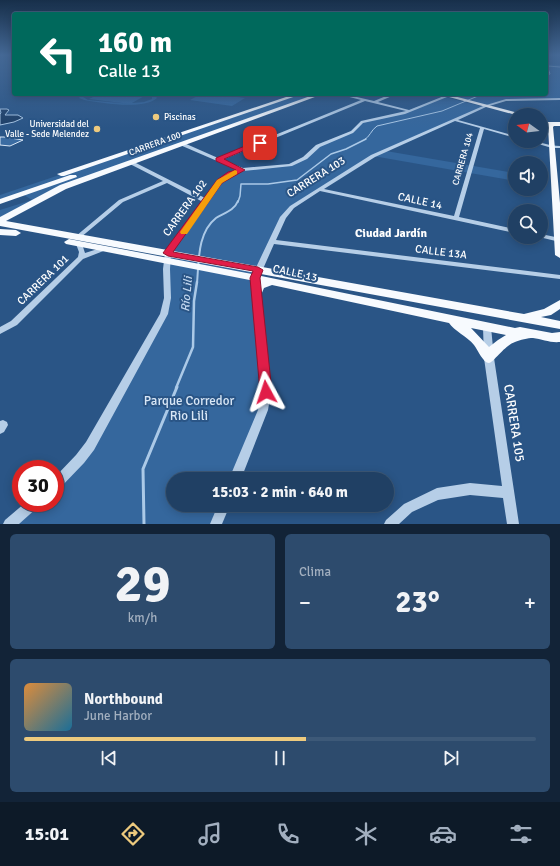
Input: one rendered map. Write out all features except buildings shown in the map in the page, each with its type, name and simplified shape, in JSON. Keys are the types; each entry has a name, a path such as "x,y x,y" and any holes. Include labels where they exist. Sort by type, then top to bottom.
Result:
{"main road":[{"name":"CARRERA 100","path":"0,195 294,96"},
{"path":"0,202 290,101 297,96"},
{"name":"CARRERA 100","path":"0,222 64,187 315,96"},
{"path":"444,96 508,113"},
{"path":"482,106 508,112"},
{"path":"548,120 560,120"},
{"path":"555,124 550,127 560,255"},
{"path":"548,131 551,137"},
{"name":"CALLE 13","path":"0,222 78,241 104,249 167,257"},
{"name":"CALLE 13","path":"0,231 78,241 257,274 560,325"},
{"name":"CALLE 13","path":"257,274 273,281 526,335"},
{"path":"257,292 258,288 262,284 273,281"},
{"path":"518,317 547,312 560,304"},
{"path":"487,326 486,321 493,313"},
{"path":"439,317 454,322 472,334 482,346 489,358"},
{"path":"511,332 520,330 552,338 560,337"},
{"path":"489,358 493,350 507,339 526,335"}],"street":[{"path":"348,96 410,111"},
{"path":"375,102 389,96"},
{"name":"CARRERA 102","path":"167,257 224,178 242,170 290,165 305,158 318,146 352,132 362,122 410,111 444,96"},
{"name":"CARRERA 103","path":"257,274 283,216 292,207 373,156 482,106 506,100 560,99"},
{"path":"219,159 365,100"},
{"path":"454,120 508,135"},
{"name":"CARRERA 104","path":"456,219 482,128"},
{"path":"551,137 560,143"},
{"path":"182,144 242,170"},
{"path":"548,146 560,147"},
{"path":"130,162 206,201"},
{"path":"78,241 121,201 168,181"},
{"name":"CALLE 14","path":"321,190 508,230"},
{"path":"548,238 559,240"},
{"name":"CARRERA 101","path":"78,241 82,252 81,258"},
{"name":"CALLE 13A","path":"272,242 560,277"},
{"name":"CARRERA 101","path":"0,331 14,323 81,258 104,249"},
{"path":"64,476 80,460 90,446 164,314 169,295 167,257"},
{"path":"238,472 262,410 266,392 257,292 257,274"},
{"name":"CARRERA 105","path":"487,326 489,358 513,524"},
{"name":"CALLE 13","path":"526,335 560,342"},
{"path":"390,524 408,508 437,494 470,489 509,493"},
{"path":"9,524 23,512"},
{"path":"216,524 221,512"}],"green space":[{"path":"548,79 560,79 560,99 506,100 487,106 448,96 548,96"},
{"path":"80,96 84,96 83,97 88,100 130,104 89,99 95,96 144,96 132,103 144,102 152,99 152,96 156,96 157,98 151,102 142,104 122,105 101,103 79,98"},
{"path":"197,96 230,96 245,98 232,106 190,100"},
{"path":"294,96 315,96 63,187 0,221 0,210 32,200 24,195 0,203 0,195"},
{"name":"Parque Corredor Rio Lili","path":"445,97 484,107 386,151 508,172 508,180 373,156 292,207 283,217 258,270 266,392 237,472 166,472 166,512 221,512 216,524 9,524 23,512 64,512 64,476 80,460 164,314 168,253 220,182 242,170 283,167 298,162 318,146 346,135 362,122 396,115"}],"shaded area":[{"path":"0,109 9,110 5,115 18,115 23,118 14,122 0,125"}],"waterway":[{"name":"Río Lili","path":"364,140 377,126 442,111 478,96"},
{"name":"Río Lili","path":"238,202 241,184 268,184 297,180 331,154 346,149 364,140"},
{"name":"Río Lili","path":"197,283 200,248 205,232 216,218 234,207 238,201"},
{"name":"Río Lili","path":"176,388 193,347 194,301 197,282"},
{"name":"Río Lili","path":"144,524 143,469 177,387"}],"slow traffic":[{"path":"184,232 220,182 235,172"}],"place":[{"name":"Piscinas","path":"156,117"},
{"name":"Universidad del Valle - Sede Melendez","path":"97,129"}],"district":[{"name":"Ciudad Jardín","path":"391,233"}],"route":[{"path":"260,143 219,159 242,170 231,174 220,182 168,253 258,270 255,278 266,392"}]}
